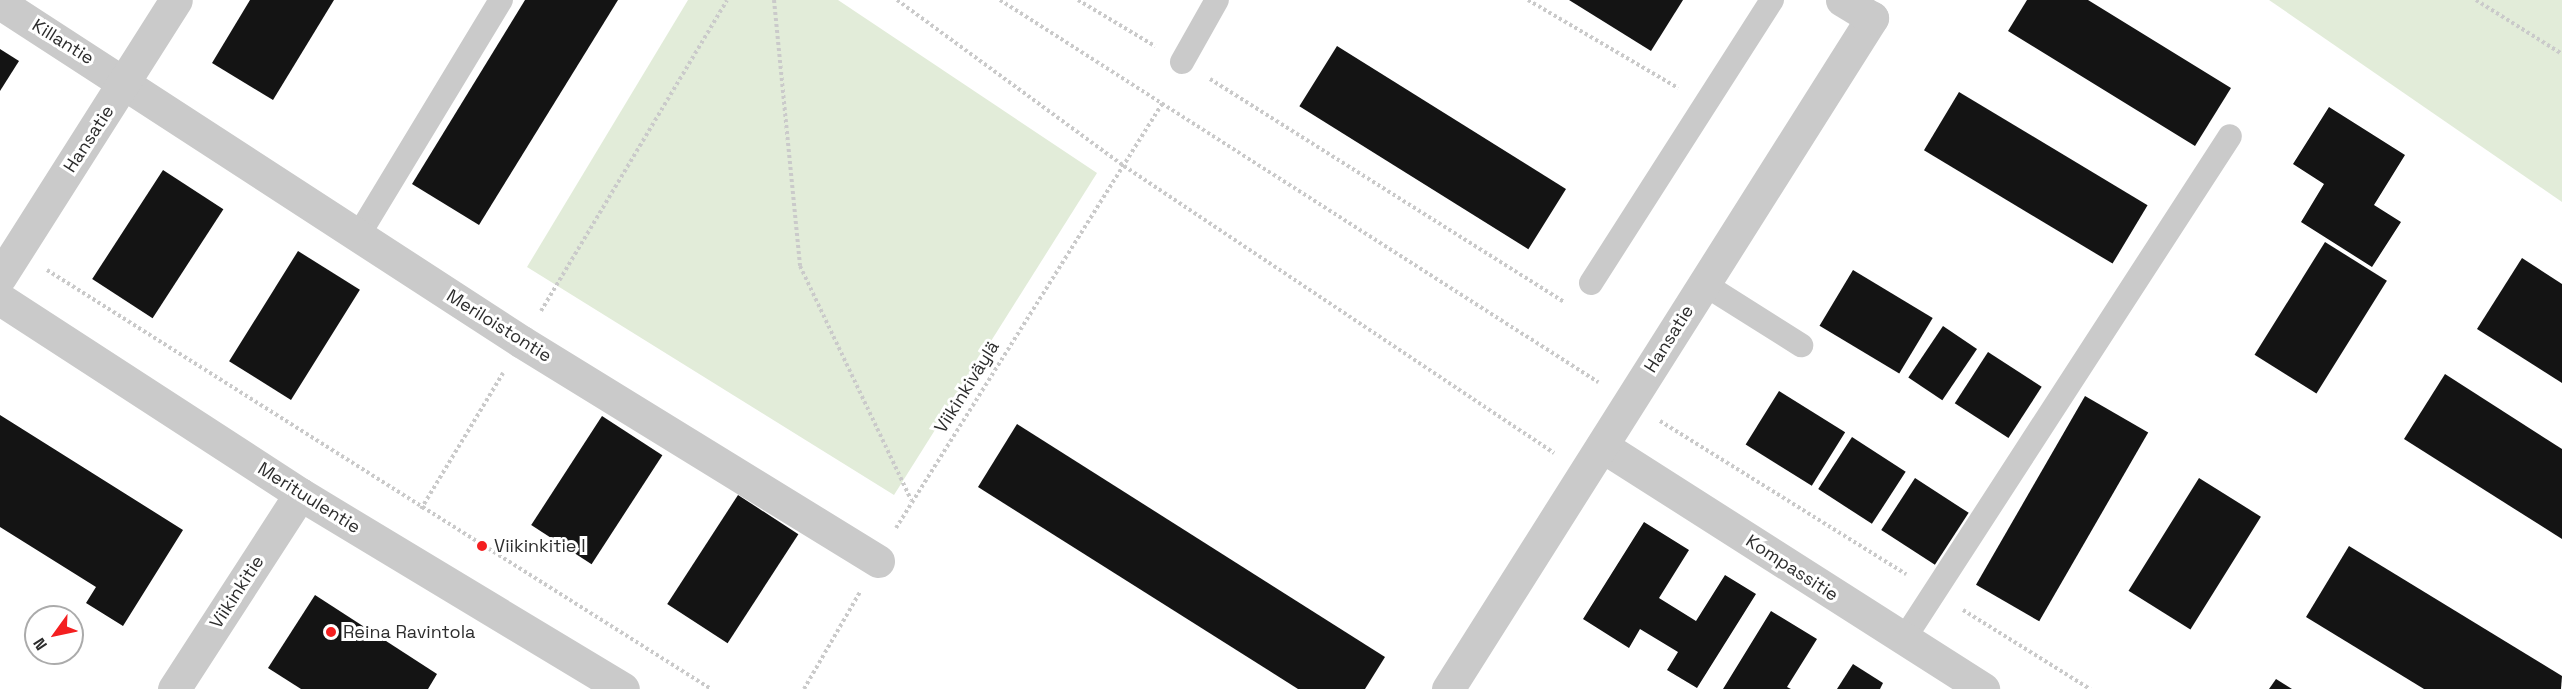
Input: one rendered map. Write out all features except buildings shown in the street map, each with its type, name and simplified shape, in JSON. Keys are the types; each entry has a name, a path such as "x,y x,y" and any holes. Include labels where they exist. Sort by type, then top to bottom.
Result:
{"street":[{"name":"Hansatie","path":"8,264 126,82 176,0"},
{"name":"Hansatie","path":"1448,689 1872,18 1842,0"},
{"name":"Killantie","path":"0,3 126,82"},
{"name":"Meriloistontie","path":"126,82 522,342 878,561"},
{"name":"Merituulentie","path":"0,299 300,494 622,689"},
{"name":"Kompassitie","path":"1602,446 1983,689"},
{"name":"Viikinkitie","path":"174,689 300,494"}],"lane":[{"path":"358,236 501,0"},
{"path":"1182,62 1217,0"},
{"path":"1591,283 1772,0"},
{"path":"1904,639 1937,594 2230,136"},
{"path":"1704,284 1801,345"}],"path":[{"path":"421,509 727,0"},
{"path":"774,0 800,266 911,500"},
{"path":"897,0 1124,166 1584,474"},
{"path":"1000,0 1630,402 2090,689"},
{"path":"1078,0 1182,62 1576,309 1591,283"},
{"path":"1528,0 1692,97 1707,102"},
{"path":"2476,0 2562,54"},
{"name":"Viikinkiväylä","path":"804,689 911,500 1124,166 1161,104"},
{"path":"8,264 421,509 711,689"}],"green space":[{"path":"688,0 838,0 1097,173 894,495 527,267"},
{"path":"2269,0 2562,0 2562,202"}],"place":[{"name":"Viikinkitie I","path":"482,546"},
{"name":"Reina Ravintola","path":"331,632"}]}
